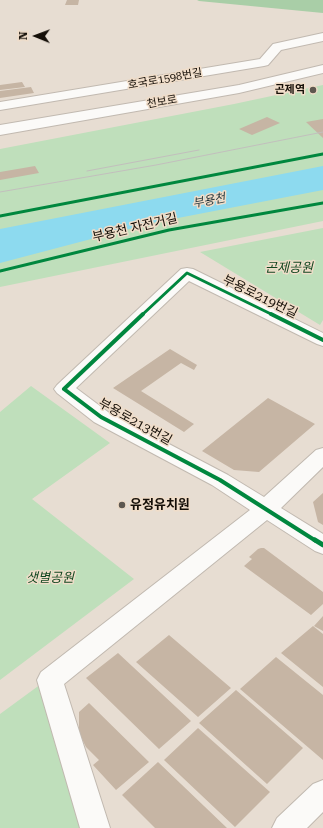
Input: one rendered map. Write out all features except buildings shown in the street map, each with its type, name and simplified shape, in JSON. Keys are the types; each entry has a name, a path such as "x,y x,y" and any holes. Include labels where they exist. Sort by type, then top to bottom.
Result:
{"main road":[{"name":"천보로","path":"0,130 239,89 323,69"}],"street":[{"name":"호국로1598번길","path":"0,106 170,79 264,62 277,47 323,37"},
{"name":"부용로219번길","path":"188,273 323,340"},
{"name":"부용로213번길","path":"188,273 64,389 101,417 220,480 323,545"},
{"path":"95,828 50,680 266,509 323,454"},
{"path":"287,828 323,793"}],"green space":[{"path":"197,0 323,0 323,13 199,1"},
{"path":"323,85 323,221 0,287 0,149 234,104"},
{"name":"곤제공원","path":"323,228 323,320 320,325 200,252"},
{"name":"샛별공원","path":"31,386 110,443 32,499 134,579 0,680 0,412"},
{"path":"41,684 80,828 0,828 0,714"}],"water":[{"name":"부용천","path":"323,166 323,190 152,223 0,263 0,229"}],"tram line":[{"path":"0,192 156,165 323,132"},
{"path":"87,171 199,150"}],"cycle path":[{"path":"0,216 323,154"},
{"name":"부용천 자전거길","path":"0,271 169,230 323,203"},
{"path":"323,340 187,273 64,389 101,417 220,480 323,545"}],"place":[{"name":"곤제역","path":"313,90"},
{"name":"유정유치원","path":"122,505"}]}
